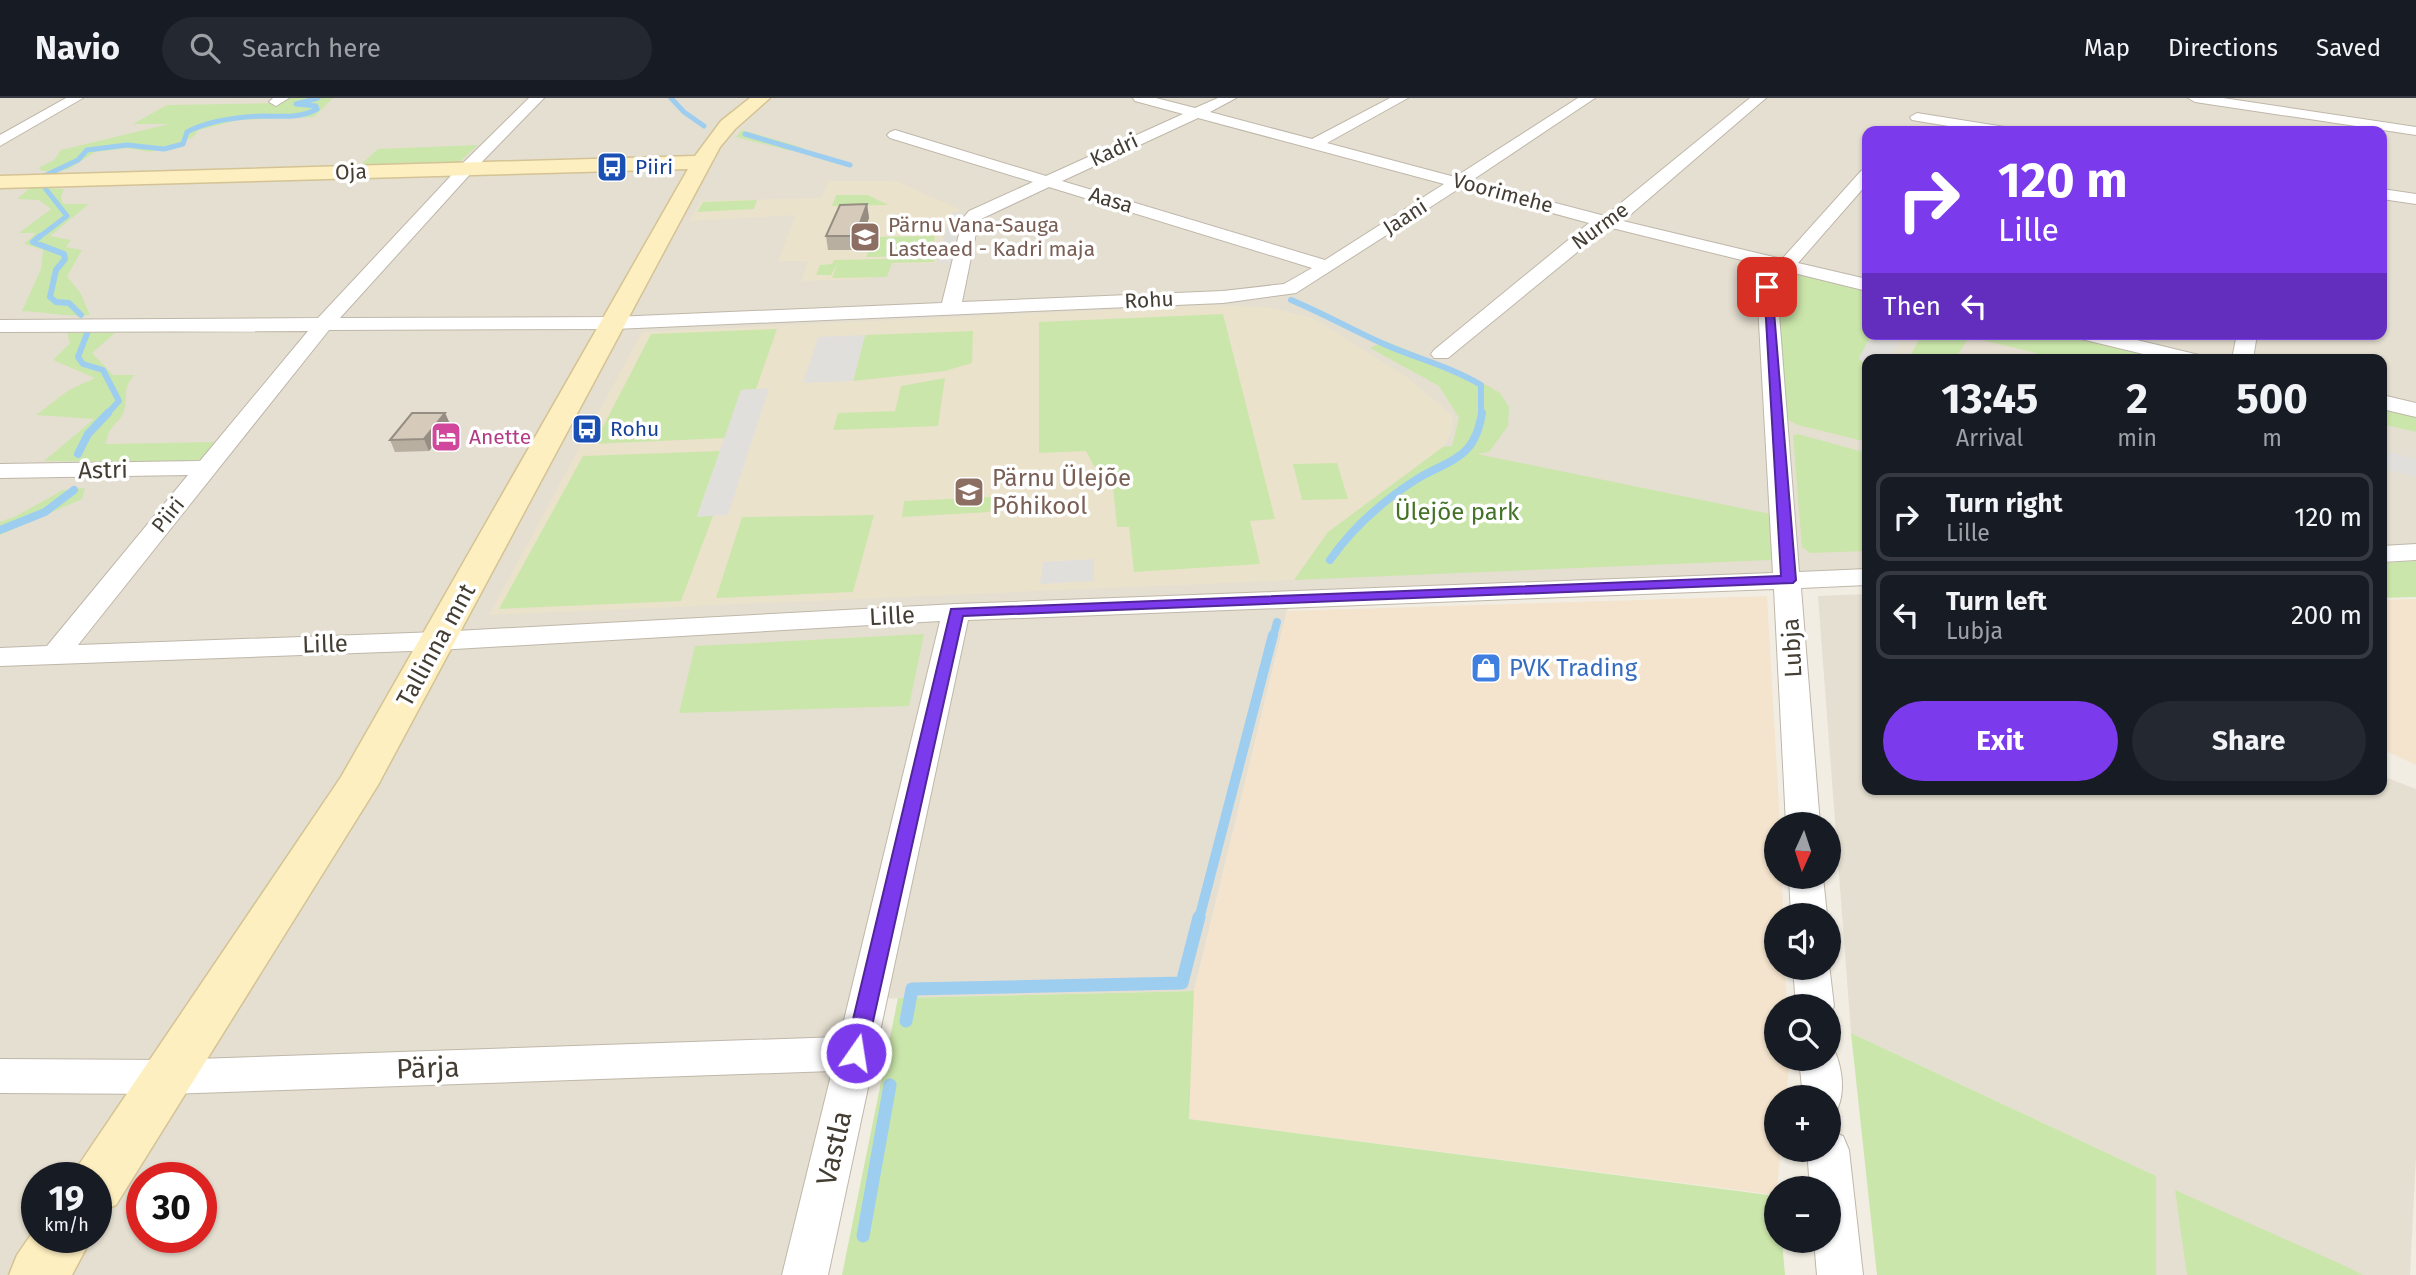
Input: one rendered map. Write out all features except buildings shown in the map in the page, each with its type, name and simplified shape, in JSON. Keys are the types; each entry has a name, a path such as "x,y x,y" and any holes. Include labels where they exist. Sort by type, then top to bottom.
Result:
{"main road":[{"name":"Tallinna mnt","path":"112,1162 357,785 711,145 728,125 761,98"},
{"name":"Oja","path":"0,183 702,162"},
{"path":"38,1275 52,1253"}],"street":[{"path":"0,141 76,98"},
{"name":"Piiri","path":"56,654 323,325 467,168 537,98"},
{"name":"Voorimehe","path":"1140,98 1461,181 1606,222 1862,284"},
{"name":"Kadri","path":"951,309 969,222 975,215 1229,98"},
{"path":"1314,144 1401,98"},
{"name":"Jaani","path":"1327,267 1588,98"},
{"name":"Nurme","path":"1441,354 1596,226 1614,219 1759,98"},
{"path":"2195,98 2297,105 2416,131"},
{"path":"2292,126 2297,105"},
{"path":"1908,126 1921,112 1983,126"},
{"name":"Aasa","path":"895,135 1327,267"},
{"name":"Lubja","path":"1802,812 1767,287 1862,180"},
{"path":"2387,195 2416,200"},
{"name":"Rohu","path":"0,326 614,323 1223,297 1289,289 1327,267"},
{"path":"2110,340 2170,354"},
{"path":"2387,403 2416,410"},
{"name":"Astri","path":"0,471 205,468"},
{"path":"2387,554 2416,552"},
{"name":"Lille","path":"0,657 438,641 956,612 1862,576"},
{"name":"Vastla","path":"805,1275 956,612"},
{"name":"Pärja","path":"0,1076 169,1077 856,1053"},
{"path":"1829,1162 1840,1275"}],"shaded area":[{"path":"0,98 2416,98 2416,545 2387,547 2387,354 1862,354 1862,572 1290,599 1194,991 868,999 805,1275 0,1275"},
{"name":"Pärnu Vana-Sauga Lasteaed - Kadri maja","path":"829,181 895,181 961,210 950,214 936,263 875,264 869,279 802,281 808,261 778,261 796,215 689,221 701,201 821,198"},
{"path":"962,210 951,263 938,263 951,214"},
{"name":"Pärnu Ülejõe Põhikool","path":"1214,305 1266,307 1313,318 1408,378 1453,416 1451,434 1443,447 1328,532 1294,580 489,615 642,332"},
{"path":"865,335 853,381 803,383 818,337"},
{"path":"1869,340 1900,340 1892,354 1862,354 1862,361 1859,358"},
{"path":"769,388 728,515 697,517 741,390"},
{"path":"2387,451 2416,459 2416,477 2387,470"},
{"path":"1094,559 1094,581 1040,584 1043,562"},
{"path":"1862,594 1862,795 2387,795 2387,778 2416,789 2416,1157 2410,1275 2156,1275 2156,1176 1851,1033 1840,889 1841,812 1834,812 1818,596"},
{"path":"1767,596 1779,812 1764,812 1764,889 1782,889 1783,903 1764,903 1764,980 1786,980 1786,994 1764,994 1764,1071 1789,1071 1787,1085 1764,1085 1764,1162 1780,1162 1778,1176 1764,1176 1764,1193 1188,1119 1194,991 1287,611"},
{"path":"2416,599 2416,765 2387,751 2387,600"}],"green space":[{"path":"287,98 333,98 314,117 238,120 199,130 193,137 173,146 150,152 127,148 95,152 67,170 43,171 38,168 54,160 61,150 169,124 133,124 167,105 279,103"},
{"path":"742,130 804,148 791,151 736,137"},
{"path":"478,145 456,165 356,169 378,149"},
{"path":"31,187 64,189 61,197 63,204 89,204 50,236 71,240 66,247 82,250 67,276 81,294 90,315 22,311 41,269 43,250 24,244 36,233 19,233 51,209 39,200 17,199"},
{"path":"836,195 868,195 888,205 832,206"},
{"path":"757,200 754,209 697,212 703,202"},
{"path":"935,236 931,256 866,257 874,237"},
{"path":"935,258 934,262 892,263 887,277 832,278 838,263 831,275 816,275 820,265 832,264 834,260"},
{"path":"1795,274 1862,289 1862,340 1869,340 1859,358 1862,361 1862,441 1798,425 1786,419 1775,291 1786,275"},
{"path":"1223,314 1275,519 1250,521 1260,564 1134,572 1129,527 1117,527 1112,477 1094,466 1086,451 1039,453 1039,322"},
{"path":"777,329 756,389 741,390 725,438 594,444 651,334"},
{"path":"973,331 972,363 945,371 853,381 865,335"},
{"path":"116,332 92,353 113,375 135,375 127,388 124,411 111,428 106,444 214,442 204,457 194,462 44,461 94,419 36,415 69,390 95,378 53,360 70,343 67,333"},
{"path":"1919,340 1967,340 1958,354 1911,354"},
{"path":"1982,340 2087,340 2147,354 2036,354"},
{"name":"Ülejõe park","path":"1385,341 1469,375 1500,393 1509,407 1508,426 1489,452 1477,454 1770,514 1771,560 1294,580 1328,532 1443,447 1452,446 1459,418 1439,386 1370,348"},
{"path":"945,378 938,426 833,430 838,413 895,411 901,386"},
{"path":"2387,409 2416,416 2416,432 2387,425"},
{"path":"1798,434 1862,452 1862,551 1810,553 1802,547 1793,435"},
{"path":"720,451 697,516 713,516 681,601 499,609 583,456"},
{"path":"1337,463 1348,499 1302,500 1293,464"},
{"path":"85,488 82,499 0,535 0,522 63,490"},
{"path":"992,497 990,512 902,517 904,501"},
{"path":"874,515 853,592 716,598 742,517"},
{"path":"2416,561 2416,597 2387,598 2387,563"},
{"path":"924,634 909,706 679,713 695,646"},
{"path":"1194,991 1189,1119 1764,1194 1764,1253 1783,1253 1785,1275 842,1275 898,998"},
{"path":"1851,1033 2156,1176 2156,1275 1877,1275"},
{"path":"2175,1190 2343,1265 2363,1275 2187,1275"}],"waterway":[{"path":"44,176 78,160 87,150 127,145 164,149 183,144 187,132 214,122 253,116 297,116 310,112 317,109 316,106 296,104 318,98"},
{"path":"671,98 684,112 704,126"},
{"path":"745,134 850,165"},
{"path":"38,238 67,216 45,188"},
{"path":"40,236 33,242 64,254 65,259 56,270 50,297 56,302 69,303 81,315"},
{"path":"1291,300 1388,346 1481,385 1481,414"},
{"path":"88,331 78,357 83,364 103,370 119,401 107,414"},
{"path":"78,454 88,434 108,413"},
{"path":"1330,560 1359,525 1381,505 1417,479 1463,453 1476,436 1482,413"},
{"path":"0,530 45,512 74,490"},
{"path":"1273,637 1277,622"},
{"path":"1199,919 1273,635"},
{"path":"906,1021 912,989 1182,983 1199,917"},
{"path":"863,1236 890,1085"}],"place":[{"name":"Piiri","path":"612,167"},
{"name":"Pärnu Vana-Sauga Lasteaed - Kadri maja","path":"865,237"},
{"name":"Rohu","path":"587,429"},
{"name":"Anette","path":"446,437"},
{"name":"Pärnu Ülejõe Põhikool","path":"969,492"},
{"name":"PVK Trading","path":"1486,668"}],"route":[{"path":"856,1053 956,612 1788,580 1767,287"}]}
